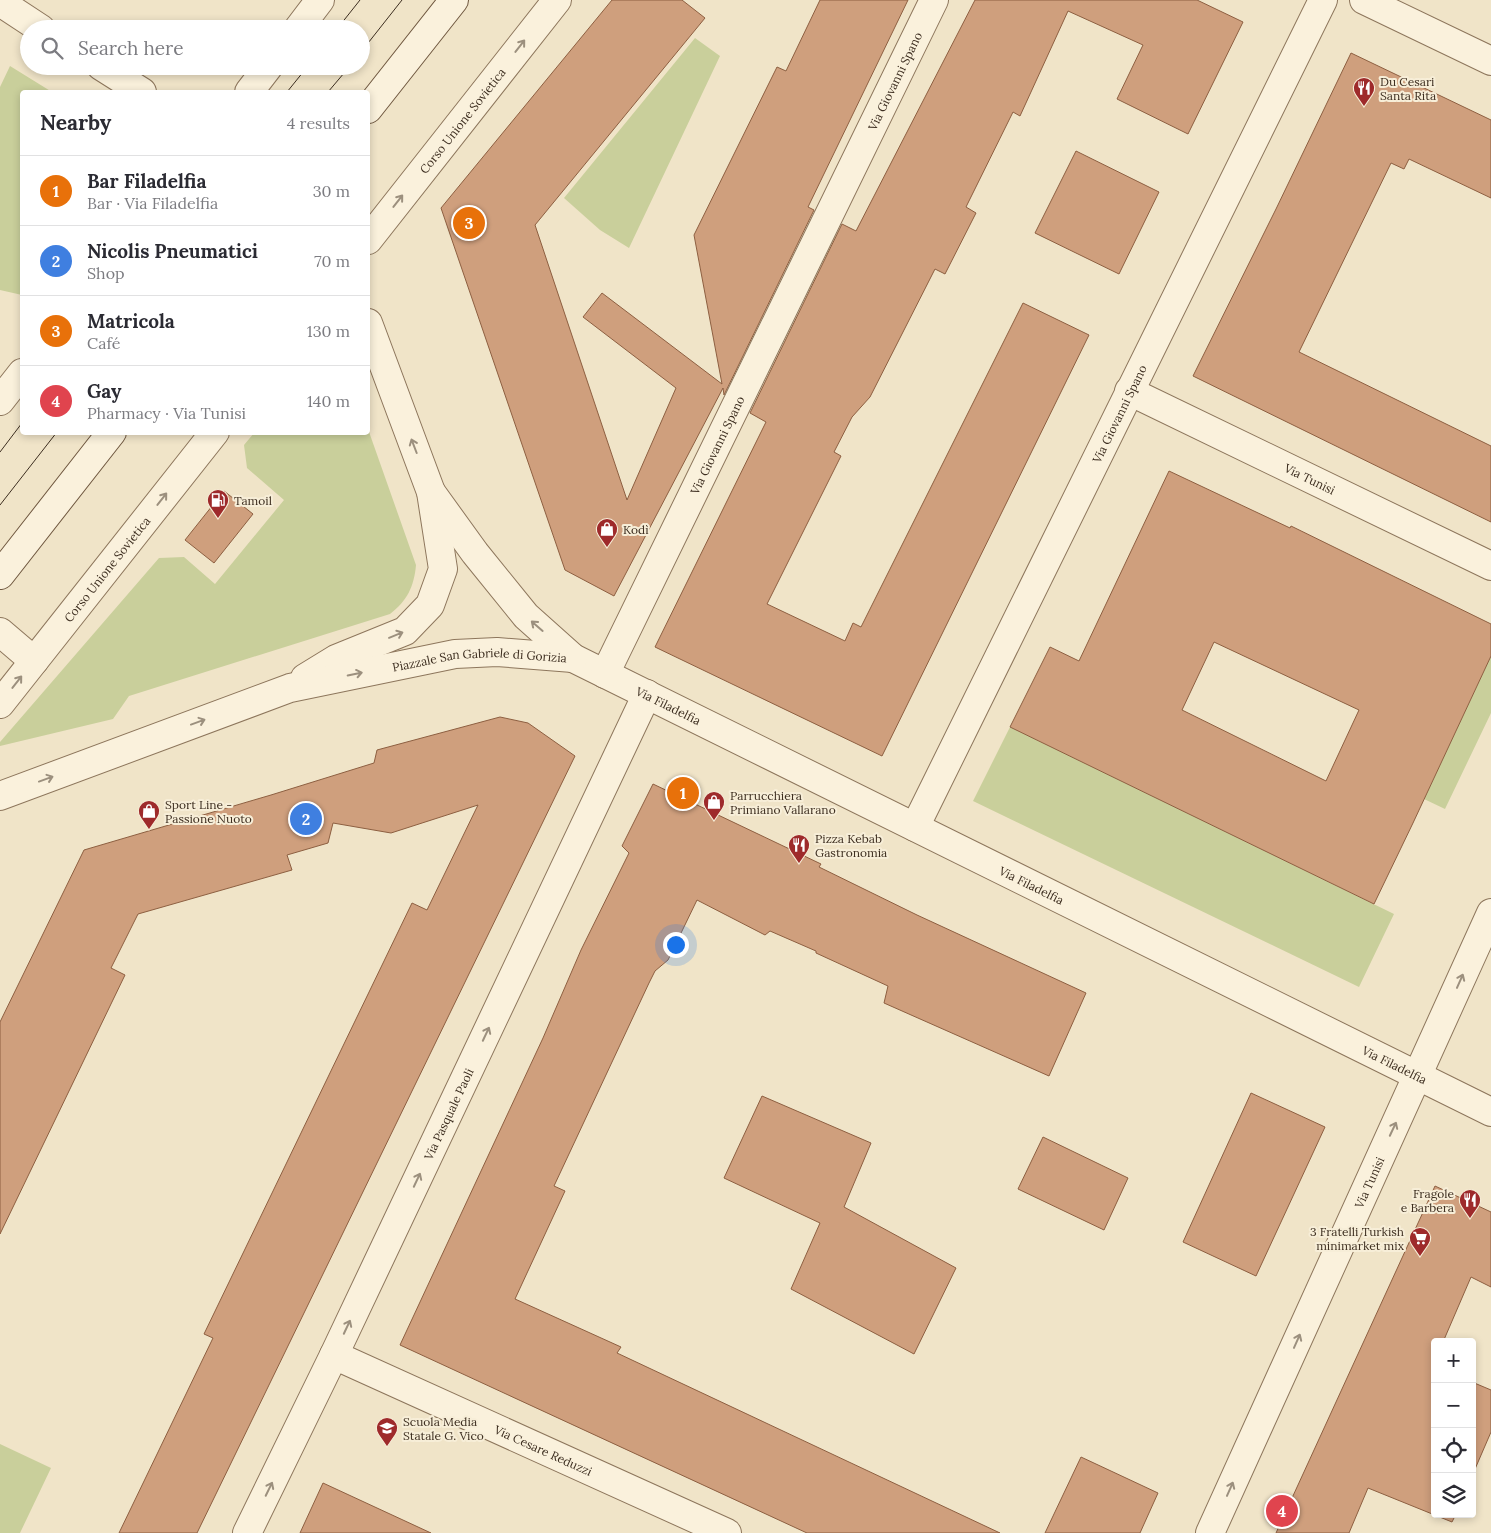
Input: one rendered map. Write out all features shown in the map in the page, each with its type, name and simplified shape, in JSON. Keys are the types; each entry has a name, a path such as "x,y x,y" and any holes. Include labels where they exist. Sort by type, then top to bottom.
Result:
{"street":[{"path":"305,20 320,0"},
{"path":"370,105 454,0"},
{"name":"Corso Unione Sovietica","path":"370,237 557,0"},
{"name":"Via Giovanni Spano","path":"605,674 934,0"},
{"name":"Via Giovanni Spano","path":"915,827 1323,0"},
{"path":"1364,0 1491,61"},
{"path":"2,4 27,20"},
{"path":"115,75 139,90"},
{"path":"251,90 262,75"},
{"name":"Piazzale San Gabriele di Gorizia","path":"290,688 336,658 405,631 430,605 443,569 431,492 370,328"},
{"path":"0,401 20,376"},
{"name":"Via Tunisi","path":"1129,391 1491,566"},
{"path":"0,575 110,435"},
{"name":"Corso Unione Sovietica","path":"0,704 213,435"},
{"name":"Piazzale San Gabriele di Gorizia","path":"431,492 474,553 526,616 573,658"},
{"path":"0,632 34,660"},
{"name":"Piazzale San Gabriele di Gorizia","path":"0,796 290,688 455,654 497,652 573,658"},
{"name":"Via Filadelfia","path":"573,658 1491,1112"},
{"name":"Via Pasquale Paoli","path":"247,1533 334,1355 648,694"},
{"name":"Via Tunisi","path":"1210,1533 1491,913"},
{"name":"Via Cesare Reduzzi","path":"334,1355 727,1533"}],"green space":[{"path":"695,38 720,56 629,248 600,230 564,198"},
{"path":"10,66 20,72 20,75 25,75 49,90 20,90 20,295 0,290 0,87"},
{"path":"252,435 370,435 416,565 409,593 401,604 390,614 129,696 113,719 0,746 0,742 159,558 184,557 215,584 284,500 247,468 244,445"},
{"path":"1491,656 1491,713 1445,809 1424,799"},
{"path":"1010,727 1394,914 1359,987 973,801"},
{"path":"0,1444 51,1468 20,1533 0,1533"}],"building":[{"path":"612,0 682,0 705,18 535,225 627,500 676,388 583,317 602,293 722,384 694,235 777,67 786,71 820,0 908,0 808,207 814,210 724,395 723,388 614,596 565,570 441,208"},
{"path":"975,0 1197,0 1243,22 1188,134 1117,99 1143,45 1068,11 1020,116 1013,112 966,207 976,213 945,274 935,269 870,397 852,417 834,452 841,456 767,604 845,641 853,623 861,627 1023,303 1089,335 882,756 655,647 766,422 750,413 842,224 856,231"},
{"path":"1351,53 1491,120 1491,198 1409,159 1404,169 1391,163 1299,352 1491,446 1491,522 1193,376"},
{"path":"1076,151 1159,192 1119,274 1035,233"},
{"path":"1169,471 1290,528 1291,526 1491,624 1491,656 1374,904 1010,727 1050,647 1079,661","holes":["1214,642 1359,710 1326,781 1182,710"]},
{"path":"224,491 253,514 214,563 185,540"},
{"path":"500,717 528,723 575,756 197,1533 119,1533 213,1338 204,1334 412,903 427,910 478,805 391,833 333,823 328,843 287,855 292,870 138,914 111,968 125,975 0,1234 0,1022 84,850 374,763 377,750"},
{"path":"653,784 821,864 819,867 917,915 1086,993 1049,1076 884,1003 888,986 770,931 765,935 697,900 668,960 655,971 554,1186 565,1191 515,1299 621,1347 617,1353 1000,1533 807,1533 400,1345 543,1038 581,950 629,853 622,846"},
{"path":"1251,1093 1325,1127 1256,1276 1183,1242"},
{"path":"762,1096 871,1143 844,1207 956,1268 914,1354 791,1289 820,1223 724,1178"},
{"path":"1043,1137 1128,1178 1104,1230 1018,1189"},
{"path":"1435,1186 1491,1212 1491,1287 1471,1277 1445,1338 1431,1338 1431,1514 1368,1488 1349,1533 1276,1533"},
{"path":"1476,1384 1491,1390 1491,1432 1476,1467"},
{"path":"1081,1457 1158,1493 1140,1533 1045,1533"},
{"path":"323,1483 431,1533 300,1533"},
{"path":"1442,1518 1454,1518 1452,1522"}],"tram line":[{"path":"344,20 360,0"},
{"path":"370,41 402,0"},
{"path":"289,90 301,75"},
{"path":"330,90 342,75"},
{"path":"0,452 20,426"},
{"path":"0,505 55,435"}],"place":[{"name":"Du Cesari Santa Rita","path":"1364,107"},
{"name":"Matricola","path":"469,223"},
{"name":"Tamoil","path":"218,519"},
{"name":"Kodì","path":"607,548"},
{"name":"Bar Filadelfia","path":"683,793"},
{"name":"Nicolis Pneumatici","path":"306,819"},
{"name":"Parrucchiera Primiano Vallarano","path":"714,821"},
{"name":"Sport Line - Passione Nuoto","path":"149,830"},
{"name":"Pizza Kebab Gastronomia","path":"799,864"},
{"name":"Fragole e Barbera","path":"1470,1219"},
{"name":"3 Fratelli Turkish minimarket mix","path":"1420,1257"},
{"name":"Scuola Media Statale G. Vico","path":"387,1447"},
{"name":"Gay","path":"1282,1511"}]}
